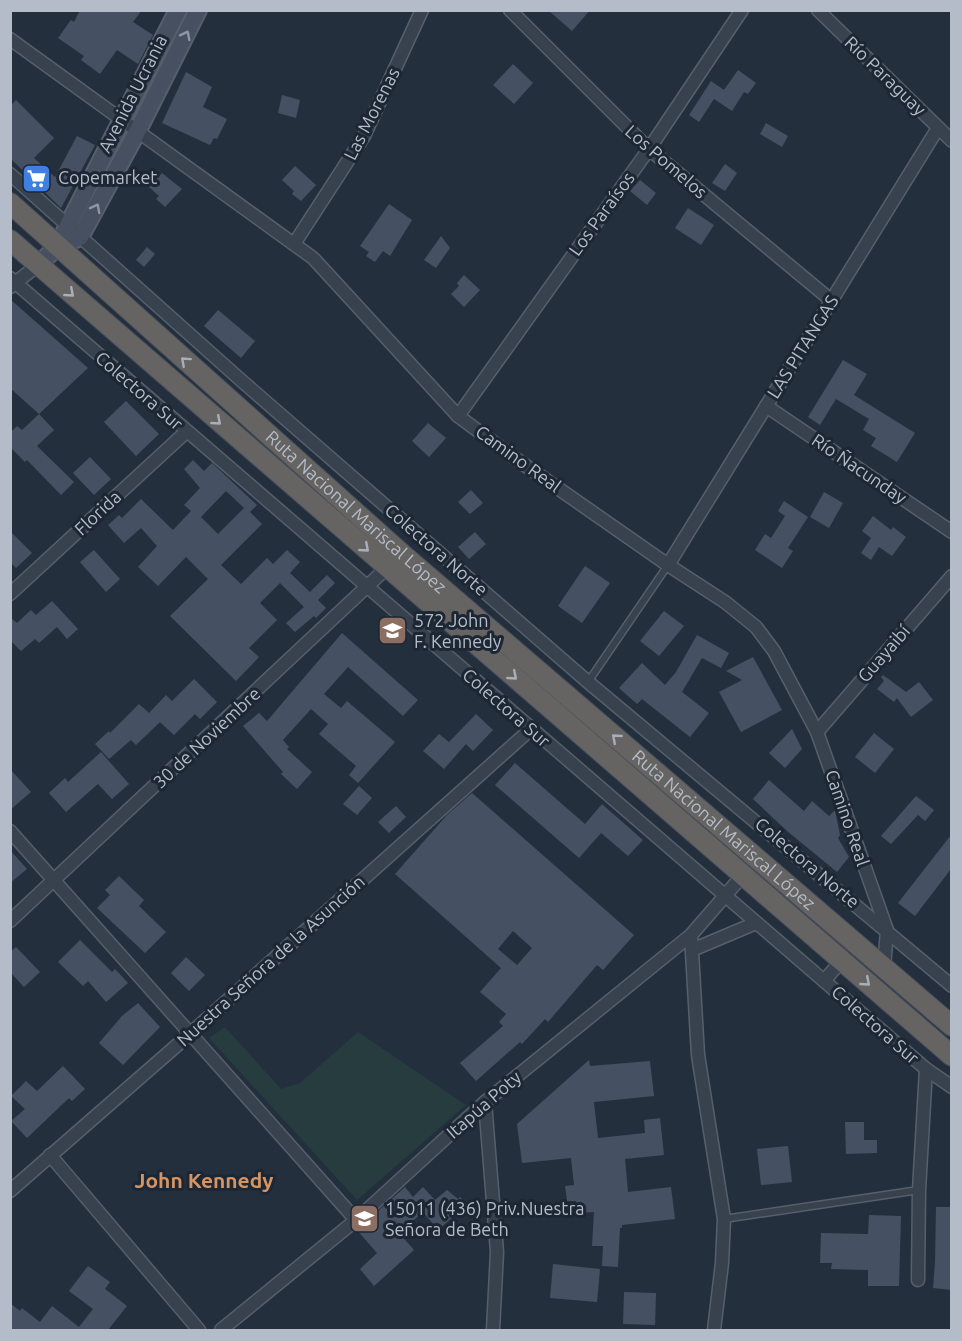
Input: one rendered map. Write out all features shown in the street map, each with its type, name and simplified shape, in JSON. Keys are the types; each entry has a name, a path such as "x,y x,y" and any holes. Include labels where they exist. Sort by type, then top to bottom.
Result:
{"highway":[{"name":"Ruta Nacional Mariscal López","path":"10,203 395,561 743,875 951,1056"},
{"name":"Ruta Nacional Mariscal López","path":"10,240 38,266 951,1026"}],"main road":[{"name":"Avenida Ucrania","path":"74,232 122,121 178,10"},
{"name":"Avenida Ucrania","path":"74,232 137,132 198,10"},
{"path":"38,266 74,232"}],"street":[{"name":"Las Morenas","path":"294,244 364,136 422,10"},
{"name":"Los Pomelos","path":"510,10 648,149 832,302"},
{"name":"Los Paraísos","path":"458,416 648,149 742,10"},
{"name":"Río Paraguay","path":"818,10 951,141"},
{"name":"Camino Real","path":"10,39 313,258 458,416 668,565 725,602 756,627 774,651 817,732 887,930 884,968"},
{"name":"LAS PITANGAS","path":"668,565 938,128"},
{"name":"Colectora Norte","path":"10,174 252,390 588,682 887,930 951,986"},
{"path":"12,282 38,266"},
{"name":"Colectora Sur","path":"12,282 926,1070 951,1087"},
{"name":"Río Ñacunday","path":"766,406 951,532"},
{"name":"Florida","path":"10,594 186,432"},
{"name":"30 de Noviembre","path":"10,921 395,561"},
{"name":"Guayaibí","path":"817,732 951,576"},
{"name":"Nuestra Señora de la Asunción","path":"10,1191 191,1033 531,729"},
{"path":"10,831 356,1220"},
{"name":"Itapúa Poty","path":"221,1330 356,1220 485,1102 691,934 743,875"},
{"path":"692,950 756,923"},
{"path":"691,934 698,1055 724,1219 722,1263 714,1330"},
{"path":"824,981 842,960"},
{"path":"918,1280 919,1190 926,1070"},
{"path":"485,1102 497,1252 493,1330"},
{"path":"50,1155 199,1330"}],"lane":[{"path":"588,682 668,565"},
{"path":"724,1219 919,1190"}],"green space":[{"path":"225,1027 281,1089 300,1083 358,1032 466,1105 357,1200 209,1038"}],"building":[{"path":"80,10 142,10 133,22 153,35 138,64 117,50 100,74 81,60 84,56 58,38 71,20 74,22"},
{"path":"548,10 590,10 572,31"},
{"path":"513,64 533,83 514,104 493,85"},
{"path":"738,70 756,83 748,94 744,92 732,111 714,99 699,122 689,115 711,81 724,90"},
{"path":"186,72 212,87 203,107 227,119 217,139 214,138 210,145 162,123"},
{"path":"282,95 300,100 296,118 278,113"},
{"path":"16,100 54,138 34,158 55,177 77,136 95,145 61,208 10,158 10,106"},
{"path":"766,123 788,136 782,147 760,134"},
{"path":"725,164 737,173 725,191 712,183"},
{"path":"295,166 316,185 301,201 292,194 294,191 282,180"},
{"path":"162,173 182,189 165,207 156,199 159,196 149,187"},
{"path":"640,180 656,193 647,205 630,191"},
{"path":"389,204 412,220 390,256 383,251 375,262 366,256 369,252 360,246"},
{"path":"688,208 714,225 701,245 675,228"},
{"path":"441,236 450,248 436,268 424,260"},
{"path":"147,247 155,254 144,267 136,260"},
{"path":"464,275 480,290 464,307 451,294 459,286 457,283"},
{"path":"10,299 88,368 39,414 10,388"},
{"path":"218,310 255,341 241,358 204,326"},
{"path":"843,360 867,374 854,395 915,433 897,462 871,446 876,438 863,430 869,419 836,399 820,425 808,417"},
{"path":"126,401 159,434 136,456 104,422"},
{"path":"39,414 54,430 37,446 74,482 61,495 27,460 25,462 10,447 10,433 17,426 22,430"},
{"path":"428,423 446,438 429,457 412,441"},
{"path":"90,457 111,479 94,495 73,473"},
{"path":"193,460 204,471 212,463 257,505 250,512 262,524 221,565 241,584 267,558 273,564 287,550 300,562 290,573 310,592 327,575 335,583 318,600 326,608 295,632 286,623 304,607 280,583 260,603 277,620 249,648 259,657 236,681 170,616 208,579 186,557 158,586 138,567 157,546 141,528 124,543 108,525 119,515 122,518 141,499 173,530 191,511 184,505 200,488 184,469","holes":["226,491 244,508 218,534 201,517"]},
{"path":"471,490 483,503 470,514 458,502"},
{"path":"824,492 843,503 829,528 810,517"},
{"path":"784,501 808,517 788,548 793,551 782,568 755,550 765,534 771,538 785,516 778,511"},
{"path":"873,516 891,530 893,527 906,537 892,556 879,547 871,560 861,553 871,538 862,531"},
{"path":"10,531 32,553 16,568 10,562"},
{"path":"475,532 486,544 469,559 458,547"},
{"path":"94,550 120,579 106,592 80,562"},
{"path":"585,566 610,583 582,623 558,606"},
{"path":"52,601 78,629 67,639 57,627 39,643 35,639 21,651 10,640 10,617 17,623 31,610 36,615"},
{"path":"664,611 684,626 659,656 640,641"},
{"path":"342,633 418,700 403,716 348,667 324,694 341,708 347,701 395,742 358,783 349,775 356,766 319,734 328,724 311,709 283,740 289,747 287,749 312,772 297,789 281,774 283,772 243,726 259,713 267,721"},
{"path":"697,635 729,653 721,668 702,658 682,692 709,713 690,737 642,699 637,704 619,688 642,663 665,685 676,672"},
{"path":"753,657 782,710 741,732 719,692 742,680 726,671"},
{"path":"883,675 906,692 919,682 933,700 911,717 897,698 894,702 877,689 884,681 881,677"},
{"path":"194,679 217,702 200,719 195,714 174,735 160,722 136,745 131,740 109,759 95,744 109,731 110,733 139,704 149,713 166,695 172,701"},
{"path":"476,714 493,730 473,751 466,744 444,769 423,751 439,734 449,742"},
{"path":"792,729 802,749 785,768 769,753"},
{"path":"874,733 894,749 875,773 855,757"},
{"path":"101,752 129,784 112,799 98,784 66,812 49,793 65,778 68,782"},
{"path":"515,763 585,824 602,804 643,840 628,856 601,833 579,858 495,785"},
{"path":"10,769 31,792 10,810"},
{"path":"769,780 804,811 812,801 829,816 835,810 840,835 838,838 849,857 837,872 787,831 753,799"},
{"path":"359,786 372,798 357,815 343,804"},
{"path":"472,793 634,935 603,970 597,965 548,1022 545,1019 522,1044 520,1042 476,1081 460,1063 503,1026 499,1022 506,1014 480,992 501,968 395,874 447,815","holes":["513,931 532,948 517,965 498,949"]},
{"path":"916,796 934,810 925,821 918,815 891,844 881,836"},
{"path":"396,806 406,817 389,833 378,822"},
{"path":"951,835 951,869 915,916 898,903"},
{"path":"10,850 27,869 10,883"},
{"path":"119,876 144,900 139,906 166,932 145,953 97,908 110,895 105,890"},
{"path":"80,940 112,972 115,969 128,983 106,1002 88,981 83,986 58,962"},
{"path":"16,947 40,972 24,987 10,972 10,952"},
{"path":"186,957 205,975 189,991 171,973"},
{"path":"138,1003 160,1027 123,1065 99,1043 122,1016"},
{"path":"589,1060 590,1066 650,1061 654,1096 594,1102 598,1138 645,1133 644,1120 660,1118 664,1155 625,1159 628,1192 671,1187 675,1219 622,1225 618,1267 602,1266 603,1246 592,1246 594,1212 578,1213 576,1201 567,1201 565,1186 574,1185 571,1158 522,1163 517,1124"},
{"path":"63,1066 85,1089 72,1101 69,1098 27,1138 11,1121 25,1109 11,1096 26,1081 37,1091"},
{"path":"845,1122 864,1122 864,1140 877,1140 877,1153 846,1154"},
{"path":"788,1146 792,1182 761,1185 757,1149"},
{"path":"405,1187 413,1197 423,1187 435,1200 447,1190 458,1199 460,1197 467,1205 438,1230 423,1212 399,1233 414,1250 374,1286 360,1269 377,1253 357,1230"},
{"path":"936,1207 951,1207 951,1290 933,1288"},
{"path":"869,1215 901,1216 899,1286 868,1286 868,1270 831,1269 832,1263 820,1263 821,1233 868,1234"},
{"path":"553,1264 600,1269 597,1302 550,1298"},
{"path":"88,1266 110,1282 105,1289 127,1306 108,1330 10,1330 10,1303 20,1311 22,1308 40,1322 52,1306 79,1327 93,1309 69,1291"},
{"path":"624,1292 656,1293 655,1325 623,1324"}],"place":[{"name":"Copemarket","path":"37,178"},
{"name":"572 John F. Kennedy","path":"393,631"},
{"name":"15011 (436) Priv.Nuestra Señora de Beth","path":"364,1219"}],"district":[{"name":"John Kennedy","path":"204,1181"}]}
